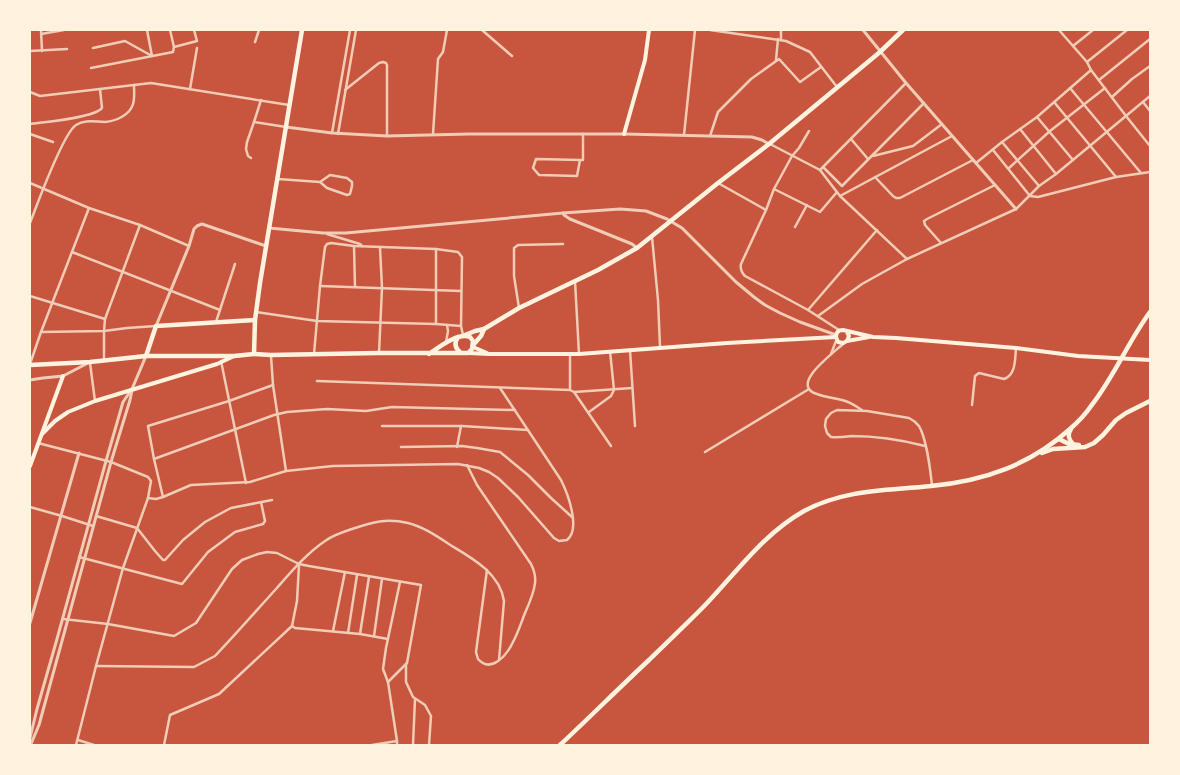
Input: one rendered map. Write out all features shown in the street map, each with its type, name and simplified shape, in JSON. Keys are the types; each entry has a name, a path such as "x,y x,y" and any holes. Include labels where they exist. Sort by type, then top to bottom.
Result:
{"main road":[{"path":"254,354 256,312 302,30"},
{"path":"624,134 645,60 649,30"},
{"path":"429,354 446,342 484,329 519,308 598,270 637,248 769,144 880,52 903,30"},
{"path":"560,745 704,606 766,540 790,520 818,504 845,496 877,490 932,486 987,476 1013,467 1038,454 1059,439 1090,408 1150,312"},
{"path":"146,356 156,326 255,320"},
{"path":"468,352 481,336 484,329"},
{"path":"836,337 839,330 843,330 873,337 1016,348 1078,356 1150,360"},
{"path":"846,342 849,336 847,332"},
{"path":"461,353 455,346 456,340 462,336"},
{"path":"462,336 472,339 473,346"},
{"path":"30,365 104,361 146,356 429,354 468,352 489,354 579,354 660,347 836,337 841,342 846,342 873,337"},
{"path":"473,346 489,354"},
{"path":"42,434 55,421 68,412 95,401 217,364 234,356"},
{"path":"30,466 63,376"},
{"path":"1038,454 1053,449 1084,447 1094,443 1116,420 1150,401"},
{"path":"1073,426 1069,436 1070,441 1074,445"},
{"path":"1059,439 1074,445 1093,441 1103,435"},
{"path":"1059,439 1060,446 1065,449"}],"street":[{"path":"41,30 42,51"},
{"path":"41,34 64,30"},
{"path":"147,30 152,56"},
{"path":"91,68 173,52 174,47 170,30"},
{"path":"174,47 196,42 194,30"},
{"path":"255,42 258,30"},
{"path":"332,133 350,30"},
{"path":"338,134 356,30"},
{"path":"433,134 438,59 443,52 447,30"},
{"path":"482,30 512,56"},
{"path":"684,135 695,30"},
{"path":"710,30 786,40 810,52 837,87"},
{"path":"776,61 781,30"},
{"path":"863,30 906,83 1016,209"},
{"path":"1059,30 1087,62 1091,70 1150,146"},
{"path":"1073,46 1093,30"},
{"path":"1087,62 1127,30"},
{"path":"1099,80 1150,39"},
{"path":"92,48 125,41 152,56"},
{"path":"190,89 197,48"},
{"path":"30,51 67,49"},
{"path":"710,136 718,112 751,79 779,59 800,82 821,67"},
{"path":"345,90 379,63 386,63 387,136"},
{"path":"1112,97 1150,66"},
{"path":"875,177 892,196 900,198 975,162 1037,117 1091,70"},
{"path":"30,92 40,96 151,83 289,105"},
{"path":"820,170 906,83"},
{"path":"30,222 70,130 76,125 88,121 114,121 122,117 133,106 134,85"},
{"path":"1070,88 1141,173"},
{"path":"1008,169 1067,117 1105,88"},
{"path":"30,124 81,116 99,111 102,108 100,89"},
{"path":"818,316 862,284 907,259 1016,209 1039,186 1150,96"},
{"path":"251,158 248,156 246,149 261,100"},
{"path":"1054,102 1116,178"},
{"path":"1142,102 1150,111"},
{"path":"823,167 842,186 924,103"},
{"path":"1037,117 1072,160"},
{"path":"254,122 338,134 387,136 433,134 624,134 752,137 762,140 820,170 840,196 907,259"},
{"path":"870,158 913,146 942,124"},
{"path":"1020,129 1056,174"},
{"path":"809,131 792,156 774,189 741,264 741,270 745,276 808,310 839,330"},
{"path":"30,134 53,142"},
{"path":"580,160 536,159 533,168 538,174 577,176 580,160 583,160 583,134"},
{"path":"840,196 952,136"},
{"path":"851,139 870,158"},
{"path":"1002,142 1039,186"},
{"path":"993,150 1030,196 1038,197 1116,178 1150,172"},
{"path":"277,179 320,182 327,188 346,196 350,194 352,182 347,178 330,175 320,182"},
{"path":"30,183 89,208 140,225 189,246"},
{"path":"718,183 766,210"},
{"path":"941,243 924,222 995,185"},
{"path":"774,189 820,212 837,192"},
{"path":"795,227 807,205"},
{"path":"30,365 89,208"},
{"path":"269,228 346,233 563,213 620,209 646,211 667,219 682,228 736,282 754,297 780,313 836,337 830,356"},
{"path":"563,213 570,219 632,244 637,248"},
{"path":"41,332 104,331 156,326 189,246 194,229 202,224 266,246"},
{"path":"104,361 105,319 140,225"},
{"path":"808,310 877,230"},
{"path":"323,233 362,246"},
{"path":"652,236 660,347"},
{"path":"314,354 325,247 331,243 354,246 436,249 461,254 462,336"},
{"path":"519,308 514,276 514,248 518,246 563,244"},
{"path":"354,246 355,288"},
{"path":"379,353 382,288 380,247"},
{"path":"436,249 436,324"},
{"path":"72,252 220,310"},
{"path":"216,322 235,264"},
{"path":"575,281 579,354"},
{"path":"320,286 461,291"},
{"path":"30,296 105,319"},
{"path":"256,312 317,321 461,326"},
{"path":"447,325 455,346"},
{"path":"446,342 448,331"},
{"path":"846,342 820,365 807,381 809,389 817,394 847,402 863,411"},
{"path":"972,405 975,376 979,373 1008,378 1014,366 1016,348"},
{"path":"630,350 635,426"},
{"path":"589,412 611,396 614,390 610,351"},
{"path":"570,353 570,390"},
{"path":"271,355 273,386 286,471"},
{"path":"31,745 30,738 37,709 123,402 132,389 146,356"},
{"path":"221,361 246,482"},
{"path":"30,380 63,376 90,362 95,401"},
{"path":"317,381 570,390 574,392 589,412 611,446"},
{"path":"163,497 148,426 273,386"},
{"path":"148,498 156,499 163,497 191,485 246,482 286,471 333,466 466,465 489,472 498,478 518,496 556,540 564,541 571,536 573,531 573,518 567,494 561,480 500,388"},
{"path":"574,392 632,388"},
{"path":"31,745 39,725 132,389"},
{"path":"705,452 809,389"},
{"path":"154,459 286,412 327,408 366,411 392,407 515,410"},
{"path":"926,446 883,438 831,437 827,433 825,426 826,419 831,413 838,410 863,411 909,418 914,421 923,435 926,446 930,467 932,486"},
{"path":"382,426 461,426 528,430"},
{"path":"457,446 461,426"},
{"path":"38,443 111,462 148,477 151,481 148,498 123,568 76,745"},
{"path":"401,446 457,446 500,452 528,475 573,518"},
{"path":"30,624 79,453"},
{"path":"466,465 477,486 531,564 535,577 534,591 513,642 499,660 492,665 484,664 476,656 487,570"},
{"path":"96,516 136,528 165,560 183,540 205,522 231,508 272,500"},
{"path":"79,557 182,584 208,552 235,532 263,524 265,521 260,502"},
{"path":"30,507 93,526"},
{"path":"96,666 194,667 206,662 215,656 299,564 325,541 337,534 375,521 386,520 407,523 421,528 472,558 487,570 499,585 503,594 499,660"},
{"path":"63,619 108,624 174,636 196,624 232,569 242,560 267,552 277,553 299,564 421,585 406,662 406,682 413,697 425,706 431,716 429,745"},
{"path":"164,745 170,714 220,694 292,626 297,601 299,564"},
{"path":"333,631 344,572"},
{"path":"348,633 357,575"},
{"path":"360,634 369,577"},
{"path":"374,636 382,579"},
{"path":"397,745 388,682 383,669 400,582"},
{"path":"292,626 295,628 360,634 388,639"},
{"path":"388,682 406,662"},
{"path":"413,745 415,699"},
{"path":"78,740 94,745"},
{"path":"372,745 397,741"}]}
